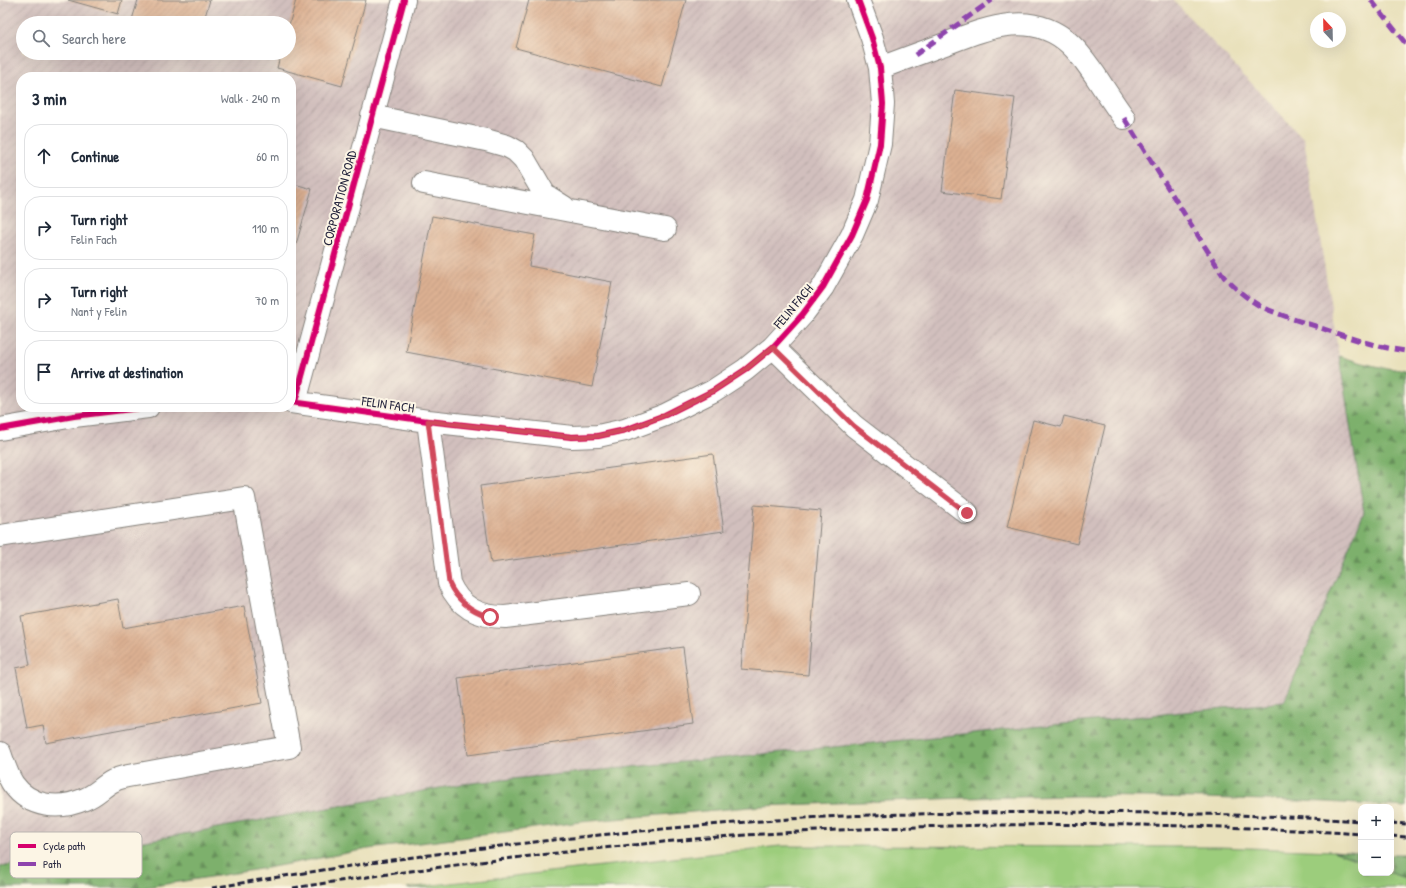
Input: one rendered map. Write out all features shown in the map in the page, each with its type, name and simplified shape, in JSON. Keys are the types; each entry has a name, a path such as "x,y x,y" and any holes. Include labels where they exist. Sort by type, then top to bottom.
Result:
{"street":[{"name":"CORPORATION ROAD","path":"296,391 404,0"},
{"name":"FELIN FACH","path":"296,402 428,421 572,437 598,436 626,430 665,415 713,391 745,370 773,347 802,315 823,287 852,235 867,200 880,144 883,104 880,68 872,38 858,0"},
{"path":"880,68 975,32 1011,24 1026,24 1056,34 1070,44 1082,56 1124,118"},
{"path":"372,116 486,140 507,146 516,151 524,159 545,195 571,211"},
{"path":"424,182 665,229"},
{"path":"773,347 854,426 967,513"},
{"path":"0,429 74,416 107,412"},
{"path":"428,421 447,574 453,592 471,609 490,617 505,617 689,594"},
{"path":"0,754 8,776 20,792 35,802 54,806 68,805 86,799 114,780 128,776 289,747 244,498 5,538"}],"shaded area":[{"path":"0,0 1173,0 1304,139 1364,512 1284,702 462,784 142,841 142,832 10,832 10,865 0,867"}],"green space":[{"path":"1339,356 1372,365 1406,370 1406,807 1394,806 1394,804 1082,796 963,798 762,806 580,822 368,849 267,868 141,888 0,888 0,867 10,865 10,878 142,878 142,841 462,784 1284,702 1364,512"},
{"path":"780,846 1219,847 1333,851 1358,860 1358,876 1394,876 1394,874 1406,878 1406,888 407,888"},
{"path":"1333,851 1358,853 1358,860"},
{"path":"1394,855 1406,855 1406,878 1394,874"}],"building":[{"path":"68,0 122,0 118,14"},
{"path":"138,0 210,0 205,16 133,16"},
{"path":"296,0 366,0 342,86 296,73 296,72 277,68 279,60 296,60 296,16 292,16"},
{"path":"529,0 686,0 662,87 516,48"},
{"path":"955,90 1015,98 1001,199 942,191"},
{"path":"296,184 312,189 296,245"},
{"path":"432,216 535,235 529,266 612,282 592,387 406,352"},
{"path":"1064,416 1105,426 1077,544 1007,527 1033,420 1061,427"},
{"path":"713,454 724,531 491,563 480,486"},
{"path":"754,505 821,511 808,675 741,669"},
{"path":"118,599 123,628 244,606 262,703 46,743 43,725 27,728 16,668 30,665 21,616"},
{"path":"683,647 693,724 468,755 458,678"}],"railway":[{"path":"212,888 282,876 493,847 705,825 800,818 899,814 1070,812 1216,814 1358,821"},
{"path":"1394,823 1406,824"},
{"path":"293,888 409,871 564,852 692,839 852,829 1070,824 1216,827 1358,834"},
{"path":"1394,836 1406,837"}],"marked path":[{"path":"915,55 992,0"},
{"path":"1371,0 1406,44"},
{"path":"1124,118 1224,277 1241,293 1260,306 1287,317 1360,341 1406,351"}],"cycle path":[{"path":"296,398 404,0"},
{"path":"296,403 428,421 572,437 598,436 625,430 665,415 713,391 745,370 773,347 802,315 823,287 852,235 867,200 880,144 883,104 880,68 872,38 858,0"},
{"path":"0,429 74,416 107,412"}],"route":[{"path":"490,617 480,614 461,601 453,592 449,583 428,421 572,437 598,436 626,430 665,415 713,391 745,370 773,347 854,426 967,513"}]}
